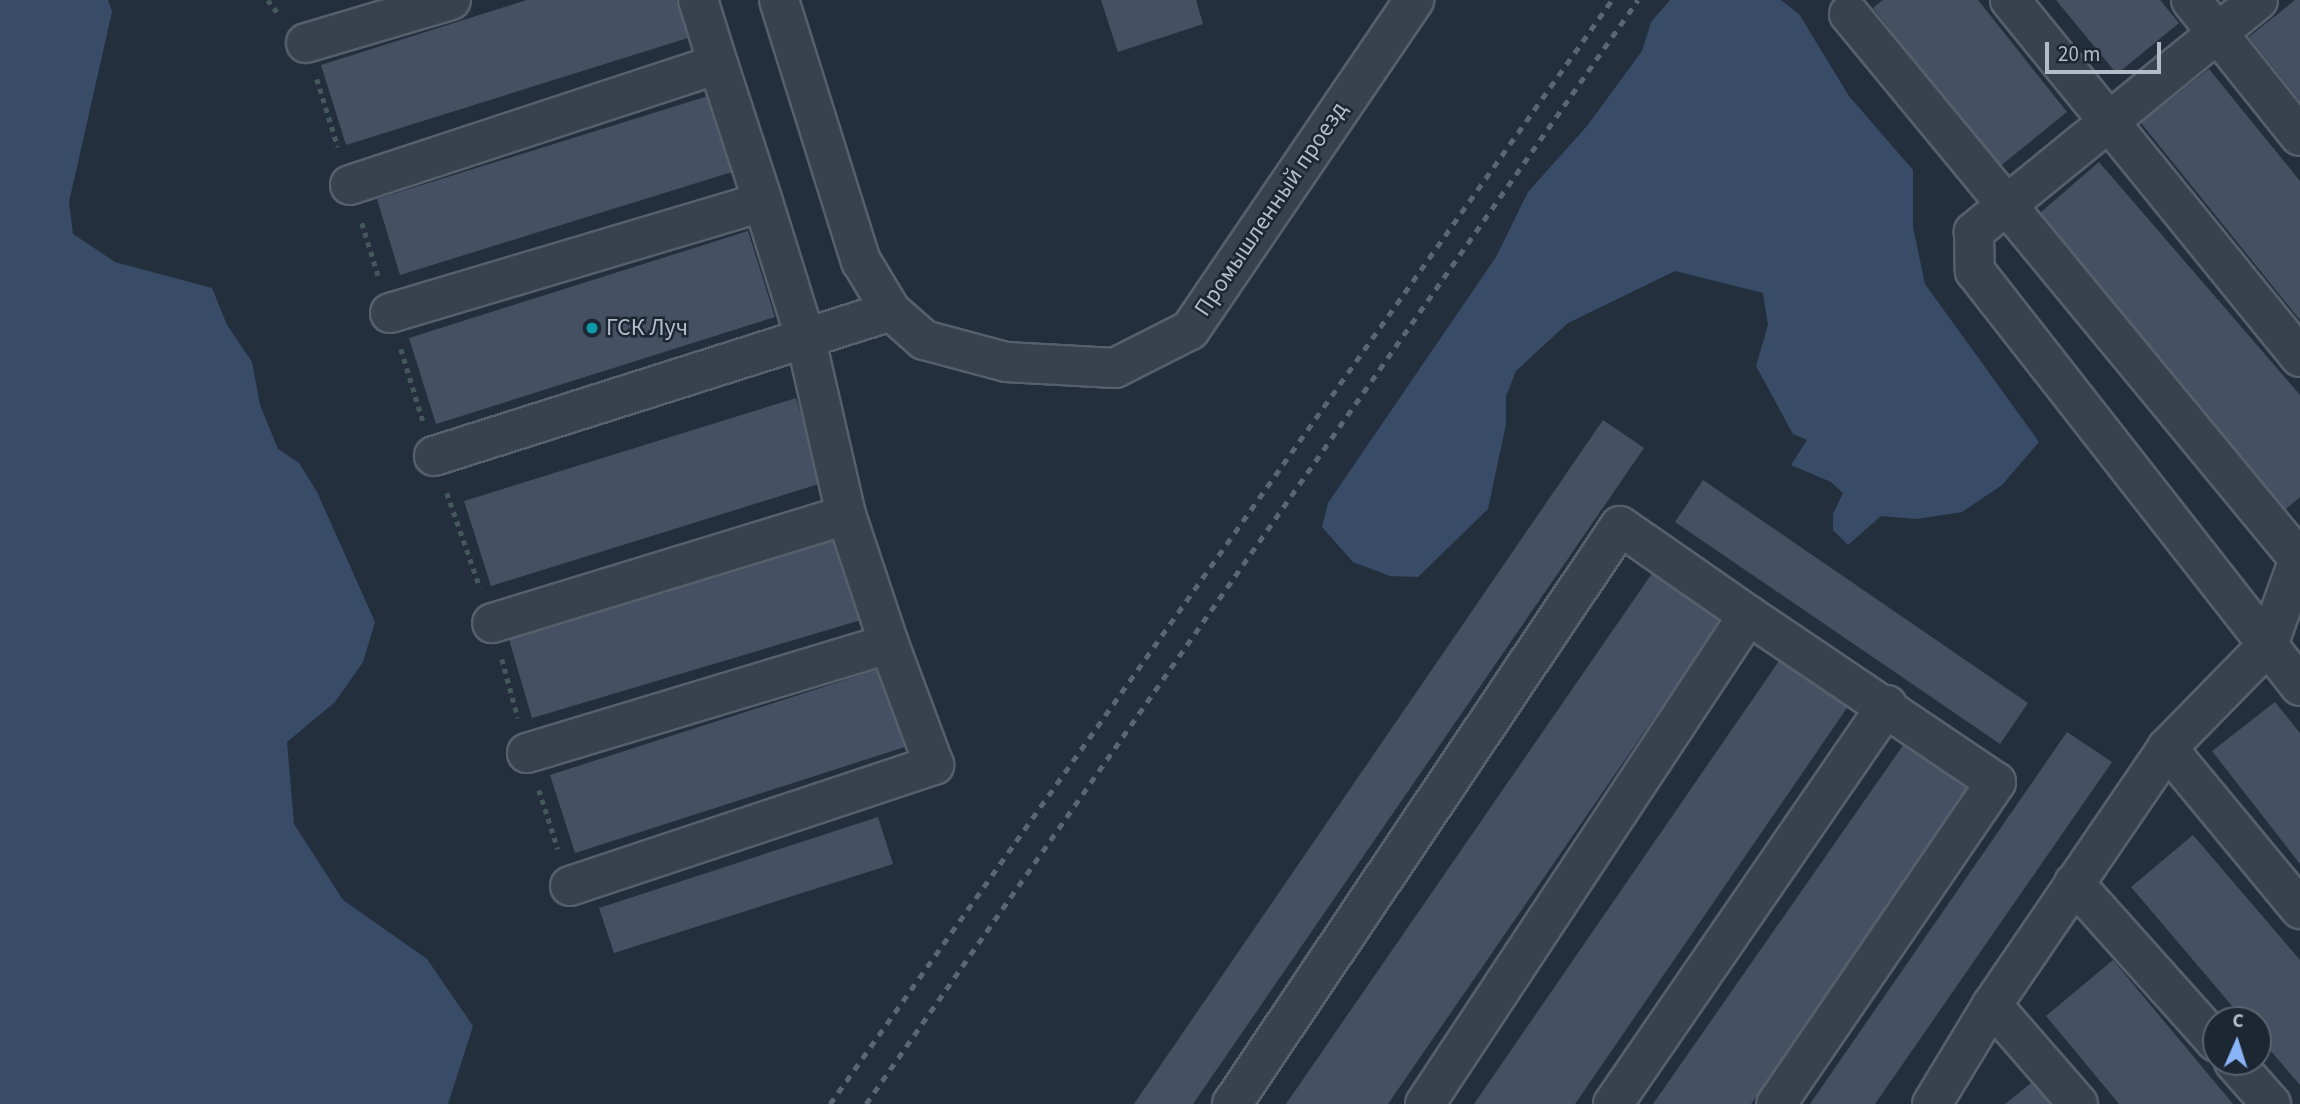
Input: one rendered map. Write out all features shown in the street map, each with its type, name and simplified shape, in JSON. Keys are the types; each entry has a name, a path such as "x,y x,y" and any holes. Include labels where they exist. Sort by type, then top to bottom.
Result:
{"street":[{"path":"306,43 451,0"},
{"path":"570,886 934,765 889,644 846,515 806,340 698,0"},
{"name":"Промышленный проезд","path":"779,0 861,261 891,311 924,340 1006,362 1115,368 1190,330 1414,0"},
{"path":"2010,0 2300,357"},
{"path":"2191,0 2300,136"},
{"path":"2258,0 1974,232 1975,271 2300,686"},
{"path":"1849,14 2299,557 2268,645"},
{"path":"350,185 718,64"},
{"path":"390,313 763,202"},
{"path":"434,456 891,311"},
{"path":"492,624 846,515"},
{"path":"1232,1104 1620,526 1748,615 1887,705 1996,782 1776,1104"},
{"path":"1424,1104 1748,615"},
{"path":"1932,1104 1992,1005 2167,748 2268,645 2300,618"},
{"path":"527,753 889,644"},
{"path":"1613,1104 1887,705"},
{"path":"2167,748 2300,909"},
{"path":"2074,883 2202,1026"},
{"path":"1992,1005 2078,1104"},
{"path":"2246,1076 2271,1104"}],"water":[{"path":"0,0 108,0 112,12 69,202 73,234 115,262 212,288 227,325 252,362 260,405 278,449 299,463 317,492 375,622 363,662 335,702 287,742 294,824 343,900 427,959 473,1026 448,1104 0,1104"},
{"path":"1670,0 1781,0 1799,14 1849,96 1913,170 1913,227 1925,284 2039,442 2002,485 1962,512 1917,519 1881,516 1848,545 1833,530 1833,514 1843,493 1831,482 1791,465 1807,440 1793,434 1756,366 1768,325 1763,293 1675,271 1568,323 1516,371 1506,396 1506,424 1488,509 1418,577 1390,576 1353,562 1322,527 1328,503 1496,257 1528,192 1587,126 1642,51 1651,22"}],"building":[{"path":"527,0 676,0 688,38 346,145 321,65"},
{"path":"1101,0 1196,0 1203,24 1118,52"},
{"path":"1883,0 1978,0 2067,112 1999,167 1873,8"},
{"path":"2056,0 2160,0 2179,23 2117,74"},
{"path":"2295,0 2300,0 2300,101 2249,37"},
{"path":"2209,69 2300,181 2300,320 2141,123"},
{"path":"708,96 732,172 400,275 377,199"},
{"path":"2099,162 2300,395 2300,497 2279,515 2027,224"},
{"name":"ГСК Луч","path":"748,231 775,317 436,424 409,338"},
{"path":"796,398 822,483 491,586 464,501"},
{"path":"1603,420 1644,448 1193,1104 1134,1104"},
{"path":"1703,480 2028,703 2000,744 1675,522"},
{"path":"846,535 871,617 532,718 508,636"},
{"path":"1655,569 1724,616 1388,1104 1286,1104"},
{"path":"1781,658 1849,705 1575,1104 1474,1104"},
{"path":"885,667 911,745 575,853 550,775"},
{"path":"2275,702 2300,733 2300,864 2212,751"},
{"path":"2067,732 2112,762 1875,1104 1810,1104"},
{"path":"1906,741 1973,788 1751,1104 1653,1104"},
{"path":"878,817 893,864 614,953 599,908"},
{"path":"2193,835 2300,960 2300,1085 2272,1052 2272,1006 2232,1006 2131,887"},
{"path":"2113,960 2202,1067 2202,1076 2210,1076 2233,1104 2119,1104 2046,1016"},
{"path":"2037,1078 2058,1104 2005,1104"}],"railway":[{"path":"830,1104 1612,0"},
{"path":"866,1104 1638,0"}],"place":[{"name":"ГСК Луч","path":"592,328"}]}
